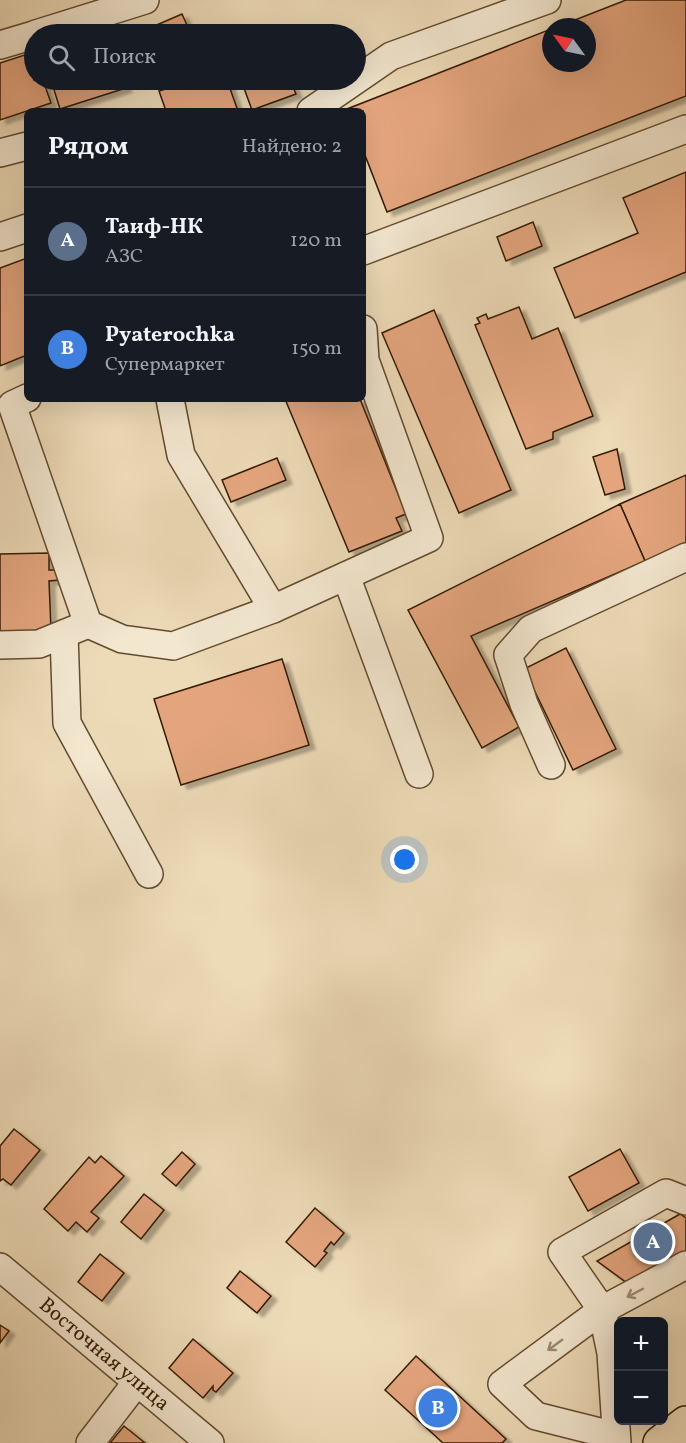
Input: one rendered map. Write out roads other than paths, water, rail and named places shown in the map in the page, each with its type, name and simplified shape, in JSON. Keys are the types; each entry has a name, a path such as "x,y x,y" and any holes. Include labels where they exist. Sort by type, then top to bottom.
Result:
{"main road":[{"path":"660,1443 686,1423"}],"street":[{"path":"70,24 145,0"},
{"path":"366,74 392,56 547,0"},
{"path":"0,45 24,38"},
{"path":"315,108 342,90"},
{"path":"366,250 686,129"},
{"path":"0,153 24,147"},
{"path":"0,237 24,229"},
{"path":"0,645 39,644 76,629 122,639 173,646 273,609 429,538 366,363"},
{"path":"172,402 181,455 273,609"},
{"path":"13,404 76,629 67,723 149,874"},
{"path":"551,765 524,704 508,655 531,628 686,557"},
{"path":"346,576 420,774"},
{"path":"686,1201 666,1193 562,1252 602,1310 611,1353 616,1439 536,1416 502,1384 602,1310 686,1265"},
{"name":"Восточная улица","path":"0,1267 210,1443"},
{"path":"90,1443 137,1382"}],"place":[{"name":"Таиф-НК","path":"653,1242"},
{"name":"Pyaterochka","path":"438,1408"}]}
